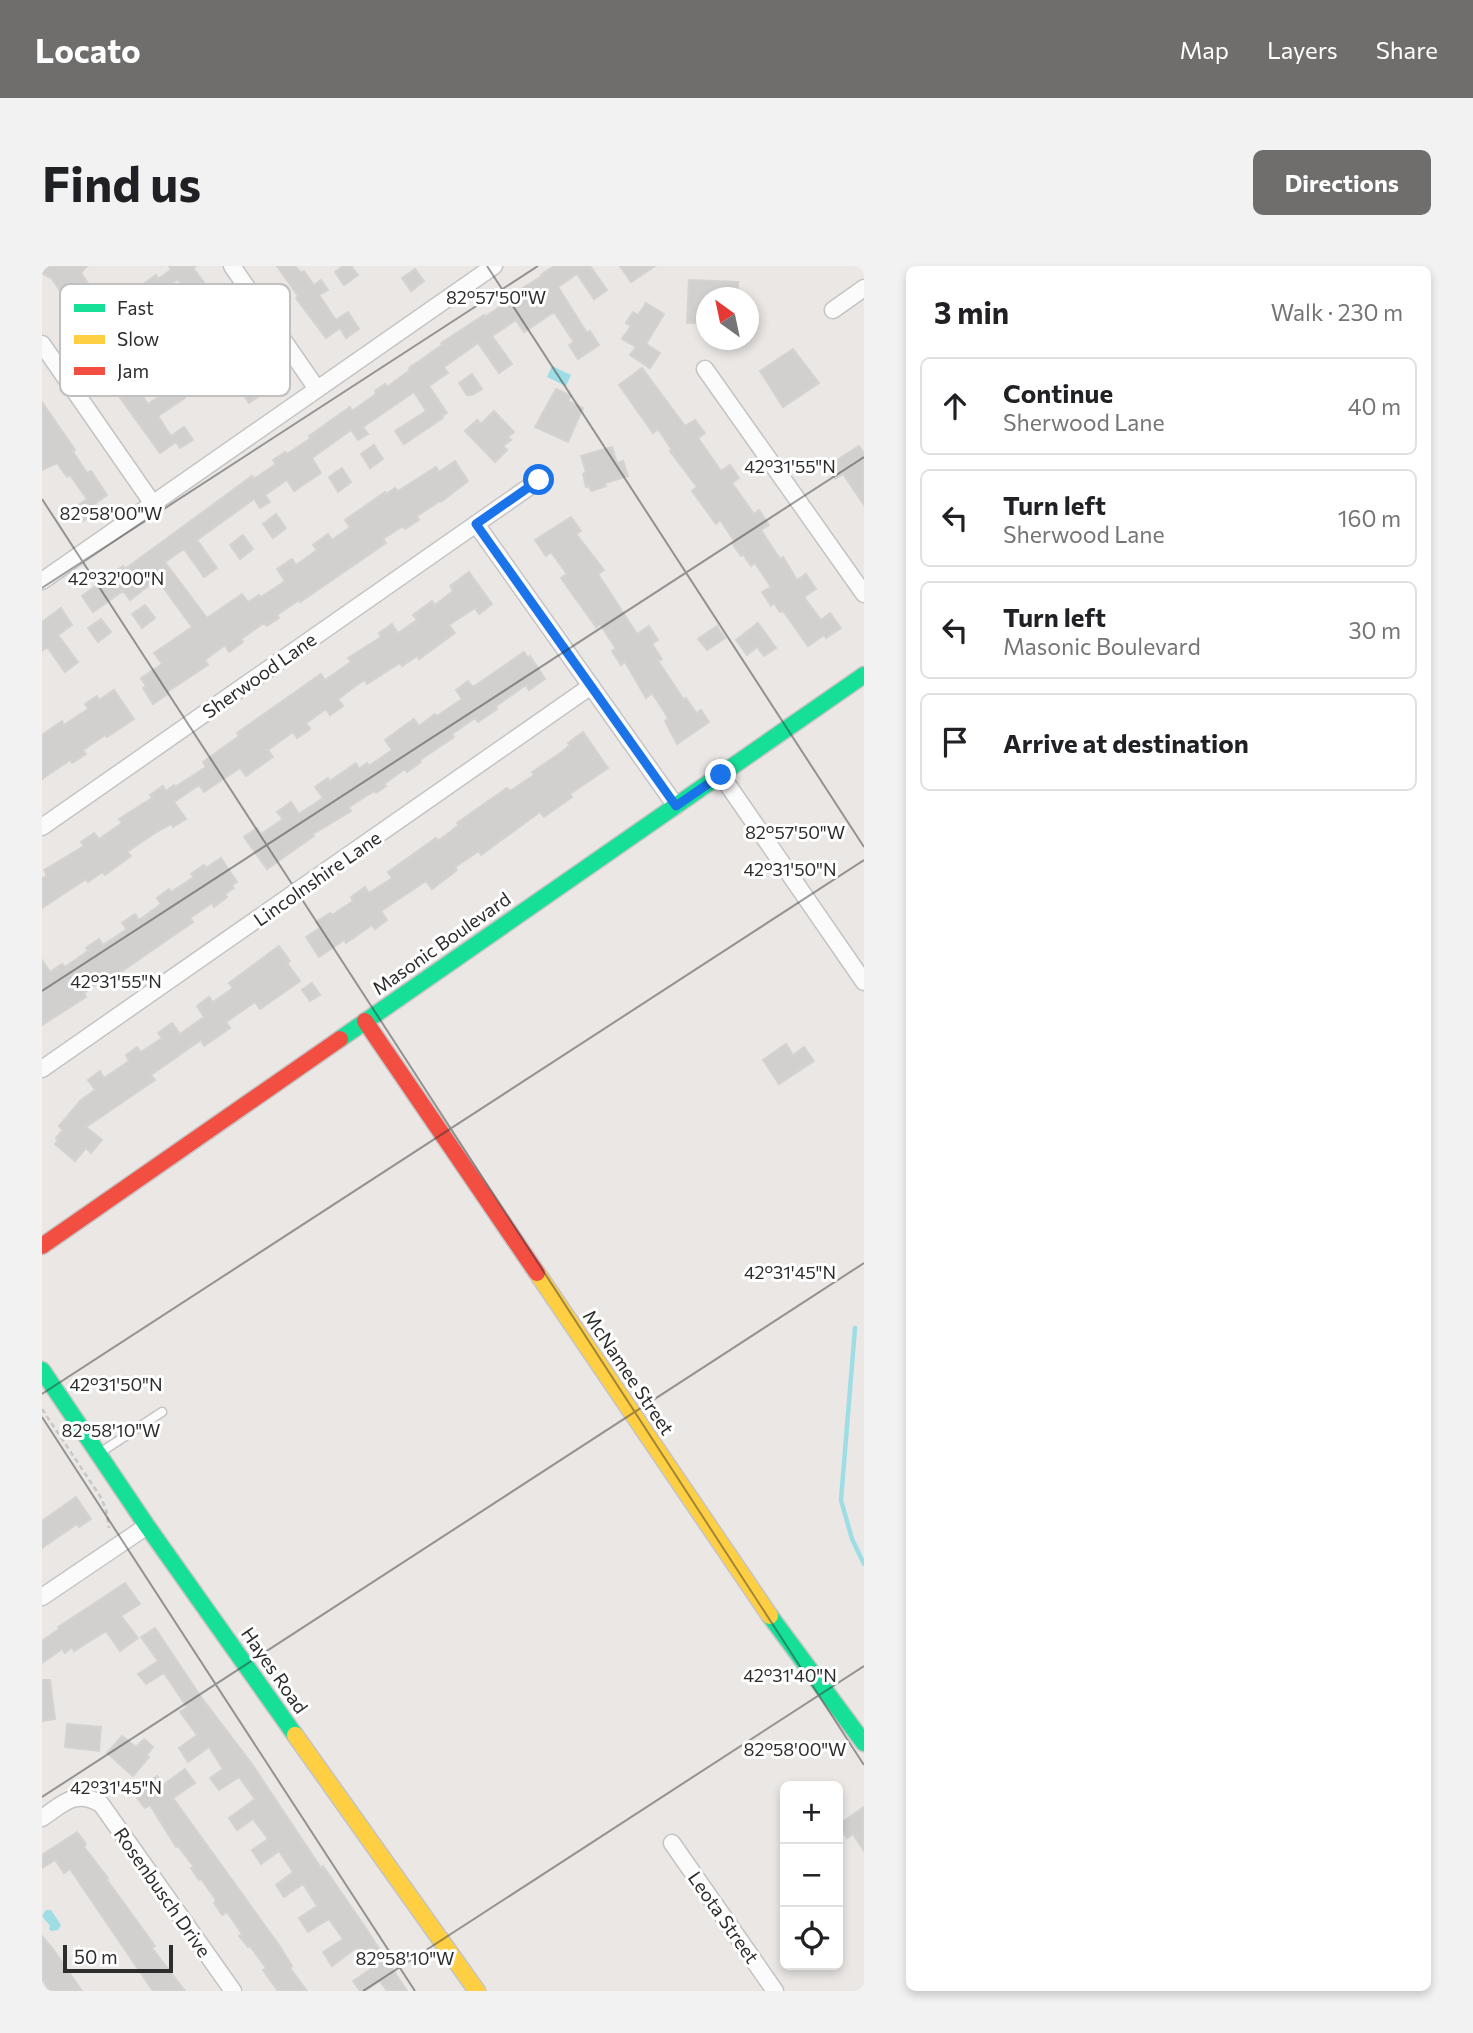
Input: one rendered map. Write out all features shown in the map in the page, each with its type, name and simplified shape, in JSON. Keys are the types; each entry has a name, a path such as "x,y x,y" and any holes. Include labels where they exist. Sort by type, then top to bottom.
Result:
{"street":[{"path":"232,266 244,284"},
{"path":"42,581 484,269"},
{"path":"833,310 864,288"},
{"path":"42,344 60,370"},
{"path":"290,350 317,389"},
{"path":"705,369 864,594"},
{"path":"78,396 153,503"},
{"name":"Sherwood Lane","path":"42,827 539,480"},
{"path":"476,524 676,806"},
{"name":"Masonic Boulevard","path":"42,1246 864,675"},
{"name":"Lincolnshire Lane","path":"42,1069 591,686"},
{"path":"721,775 858,958 864,982"},
{"name":"McNamee Street","path":"365,1021 792,1649 864,1743"},
{"name":"Hayes Road","path":"42,1370 147,1526 477,1991"},
{"path":"42,1597 147,1526"},
{"name":"Rosenbusch Drive","path":"42,1818 78,1796 89,1797 101,1804 233,1991"},
{"name":"Leota Street","path":"673,1843 775,1991"}],"lane":[{"path":"98,1453 162,1412"}],"path":[{"path":"42,1409 100,1496 106,1509 109,1528"}],"water":[{"path":"552,366 571,375 566,386 547,377"},
{"path":"46,1910 51,1910 61,1925 58,1930 49,1929 50,1926 42,1916"}],"building":[{"path":"42,266 87,266 81,273 89,284 60,284 60,291 52,279 42,273"},
{"path":"169,266 196,266 193,268 205,284 181,284 178,279 171,284 143,284 156,275 158,279 171,270"},
{"path":"277,266 295,266 301,273 304,271 314,285 321,280 328,290 319,295 336,320 348,312 359,329 346,338 340,328 326,338 296,298 298,296"},
{"path":"343,266 351,266 358,275 344,285 335,272"},
{"path":"554,266 590,266 607,290 594,299 577,274 558,287 587,333 590,331 599,345 578,359 569,345 574,342 554,312 524,332 516,320 492,336 512,364 499,373 478,343 444,367 448,373 429,386 447,413 443,418 404,444 395,431 426,411 414,392 363,427 368,434 358,440 351,430 312,458 321,473 294,491 287,480 265,495 270,502 260,508 254,499 197,540 217,568 204,577 184,549 165,562 207,618 242,594 248,602 285,581 277,569 292,559 296,565 317,550 313,545 328,534 332,540 350,527 345,520 385,492 386,494 395,488 398,491 436,467 439,472 455,461 468,481 417,516 419,520 405,529 403,526 383,539 386,543 277,615 279,618 267,626 264,623 241,639 243,642 229,652 225,645 205,660 208,665 153,704 143,688 146,686 141,678 162,664 154,653 192,627 157,579 130,600 123,591 93,612 82,596 123,566 125,569 252,476 254,479 276,464 273,460 311,438 309,436 350,407 352,411 385,384 387,387 442,345 441,343 484,315 485,317 505,303 503,300"},
{"path":"620,266 655,266 631,282"},
{"path":"415,269 424,281 411,291 402,278"},
{"path":"689,280 738,282 738,287 696,287 696,323 687,323"},
{"path":"646,303 664,314 646,344 660,353 650,368 630,355 636,347 622,339 631,326 626,323 633,312 638,315"},
{"path":"793,349 819,383 783,407 760,371"},
{"path":"642,368 685,426 695,420 705,433 698,438 721,471 730,465 739,478 732,483 754,514 759,510 769,525 761,530 780,559 783,557 797,580 806,574 816,589 804,597 821,620 830,613 841,628 808,646 783,611 780,612 774,603 771,606 762,592 771,587 755,563 751,566 743,554 741,556 720,520 716,524 692,491 697,487 670,451 672,450 658,429 653,433 619,385"},
{"path":"472,374 482,389 467,395 459,383"},
{"path":"556,389 571,396 568,401 583,408 568,442 535,427"},
{"path":"119,396 142,396 148,404 160,396 184,396 185,398 158,416 171,436 184,427 193,440 180,448 176,442 160,453"},
{"path":"244,396 260,396 249,403"},
{"path":"42,402 75,450 73,452 87,473 91,471 107,495 92,506 96,512 83,521 74,508 87,499 70,475 67,477 57,463 42,470"},
{"path":"494,411 514,432 508,437 511,440 503,446 507,450 495,462 465,431 477,420 481,424"},
{"path":"374,445 383,459 370,468 361,454"},
{"path":"859,446 864,453 864,505 843,474 835,479 827,466"},
{"path":"612,447 617,463 623,461 628,476 605,483 606,486 591,491 589,486 586,487 583,474 586,472 581,456"},
{"path":"342,468 351,482 338,492 329,477"},
{"path":"276,514 286,528 273,538 263,524"},
{"path":"571,517 581,531 576,534 604,570 598,574 637,634 649,626 658,640 652,644 662,659 658,661 684,700 686,698 696,713 701,710 709,722 677,744 665,721 668,718 652,693 646,698 625,662 621,665 612,651 616,649 600,624 596,627 561,578 567,574 551,552 546,556 535,540"},
{"path":"243,535 253,549 240,559 230,545"},
{"path":"469,572 492,604 479,614 475,608 449,625 455,633 419,659 417,656 402,666 400,663 367,684 364,680 338,699 343,706 330,715 326,709 306,723 310,729 297,738 293,732 268,750 273,757 246,776 240,768 204,792 199,785 174,802 186,819 173,827 171,824 127,852 131,856 105,875 102,872 88,882 86,879 42,908 42,879 47,875 44,870 84,846 81,842 94,833 99,839 122,823 119,819 152,798 150,795 163,786 166,791 206,767 203,762 239,736 237,733 321,674 325,680 351,662 348,658 381,637 379,633 392,624 398,633 417,620 413,615 432,601 435,605 453,591 450,586"},
{"path":"145,605 155,618 142,628 132,614"},
{"path":"61,608 72,625 58,635 78,662 65,672 47,647 42,651 42,622"},
{"path":"101,619 111,632 98,642 88,628"},
{"path":"758,623 776,648 764,656 757,647 747,655 736,640"},
{"path":"717,626 725,638 707,650 698,639"},
{"path":"524,652 528,658 530,656 545,679 529,690 526,685 478,722 475,718 452,734 454,737 420,760 421,762 407,772 405,769 376,793 374,791 349,807 351,811 313,834 314,836 267,869 244,837 257,828 261,834 283,819 277,812 291,802 299,814 323,798 315,787 328,778 330,781 356,763 359,769 367,763 369,766 392,750 385,740 414,719 419,726 435,714 437,716 462,699 456,690 468,681 473,687"},
{"path":"114,690 134,719 83,750 86,754 72,763 70,760 42,779 42,735 62,721 64,725 88,709 85,704 97,696 99,700"},
{"path":"583,732 608,768 570,794 572,797 544,817 540,812 481,855 479,851 455,867 457,870 432,889 426,881 381,911 387,920 375,929 372,925 319,957 306,937 320,928 316,922 353,901 351,897 365,887 369,893 392,878 388,872 436,838 438,841 459,825 457,823 507,788 510,791 534,775 532,772 562,752 570,745 568,743"},
{"path":"221,858 237,882 232,885 234,888 225,894 227,897 214,907 212,903 190,918 193,922 109,980 107,977 84,993 86,997 42,1025 42,960 50,972 62,964 65,967 88,951 86,948 99,939 103,945 127,929 122,923 135,914 139,920 161,904 157,898 169,889 171,892 194,877 191,874 204,865 206,868"},
{"path":"279,946 300,981 260,1009 255,1002 226,1022 230,1028 204,1046 201,1040 151,1075 155,1080 86,1127 102,1140 91,1153 86,1148 75,1161 55,1144 58,1140 56,1138 63,1130 59,1126 81,1100 95,1090 88,1080 100,1071 104,1078 129,1061 126,1055 137,1047 141,1052 162,1038 158,1033 172,1023 180,1034 204,1017 197,1006 209,997 213,1002 233,988 229,983"},
{"path":"312,983 320,995 310,1001 302,990"},
{"path":"786,1044 793,1055 804,1047 814,1061 779,1084 763,1060"},
{"path":"76,1497 91,1519 79,1527 77,1524 42,1548 42,1521"},
{"path":"125,1583 140,1604 121,1616 138,1638 120,1651 106,1631 74,1651 72,1647 65,1653 62,1649 42,1663 42,1641 59,1629 58,1627"},
{"path":"155,1628 201,1697 252,1764 321,1868 323,1866 407,1991 387,1991 380,1981 365,1991 360,1991 353,1981 371,1969 356,1948 332,1966 323,1952 343,1939 329,1919 308,1932 299,1918 317,1906 303,1884 284,1897 276,1885 293,1872 279,1851 261,1864 252,1850 268,1839 253,1819 237,1830 229,1818 255,1799 239,1777 219,1790 210,1778 223,1769 209,1747 188,1762 179,1748 197,1735 180,1712 187,1707 164,1673 146,1684 138,1674 158,1661 141,1637"},
{"path":"42,1680 50,1680 55,1719 42,1721"},
{"path":"67,1724 101,1727 99,1751 65,1747"},
{"path":"122,1736 136,1747 144,1739 153,1747 146,1756 149,1757 133,1776 107,1753"},
{"path":"185,1769 195,1783 173,1798 281,1948 292,1966 290,1968 307,1991 278,1991 263,1970 266,1968 239,1936 242,1934 227,1912 222,1915 214,1903 216,1900 191,1868 194,1867 178,1846 176,1847 150,1805 145,1808 137,1798 140,1796 137,1791 157,1776 163,1785"},
{"path":"864,1807 864,1851 853,1834 847,1838 843,1832 843,1822"},
{"path":"77,1832 86,1844 84,1847 155,1946 152,1948 185,1991 153,1991 70,1869 64,1873 55,1860 42,1868 42,1855"},
{"path":"42,1936 82,1991 50,1991 42,1979"}],"waterway":[{"path":"855,1328 841,1500 852,1539 864,1564"}],"traffic: fast":[{"path":"340,1039 864,675"},
{"path":"42,1370 147,1526 295,1735"},
{"path":"770,1616 864,1743"}],"traffic: slow":[{"path":"537,1273 770,1616"},
{"path":"295,1735 477,1991"}],"traffic: jam":[{"path":"365,1021 537,1273"},
{"path":"42,1246 340,1039"}],"route":[{"path":"539,480 476,524 676,806 721,775"}]}
